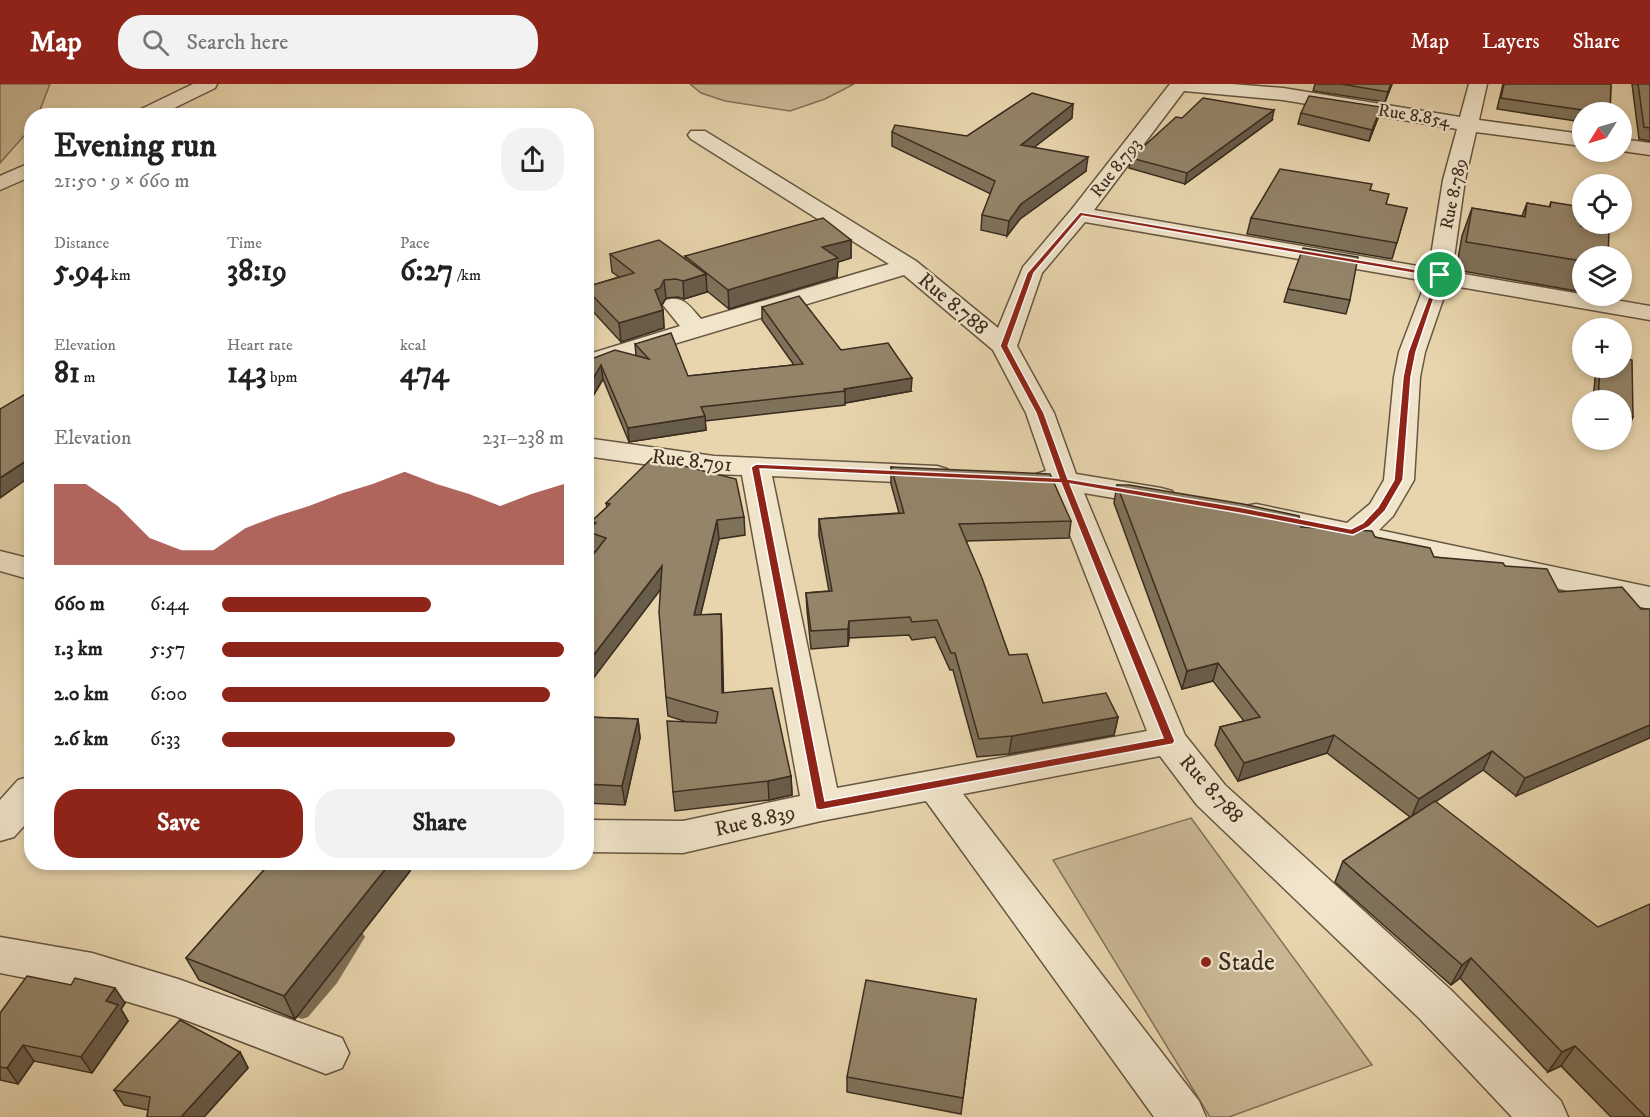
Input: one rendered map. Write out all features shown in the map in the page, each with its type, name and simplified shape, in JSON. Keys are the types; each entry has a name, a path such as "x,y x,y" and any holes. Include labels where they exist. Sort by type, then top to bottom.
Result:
{"street":[{"path":"158,108 208,84"},
{"name":"Rue 8.854","path":"1180,84 1283,94 1470,125 1572,139"},
{"name":"Rue 8.793","path":"1004,346 1031,273 1080,214 1180,84"},
{"name":"Rue 8.789","path":"1353,532 1366,525 1382,509 1399,480 1407,377 1412,352 1440,275 1454,180 1470,125 1478,84"},
{"name":"Rue 8.788","path":"698,135 908,266 1004,346 1040,413 1064,481 1169,741 1211,795 1435,1004 1544,1117"},
{"path":"1632,146 1650,149"},
{"path":"0,184 24,172"},
{"path":"1080,214 1650,313"},
{"path":"594,361 908,266"},
{"path":"675,305 696,329"},
{"name":"Rue 8.791","path":"594,448 714,465 969,476"},
{"path":"756,467 820,806"},
{"path":"1017,478 1064,481 1192,502"},
{"path":"1227,508 1353,532 1650,598"},
{"path":"0,561 24,568"},
{"name":"Rue 8.839","path":"594,836 683,837 820,806 1169,741"},
{"path":"936,786 1182,1117"},
{"path":"0,826 24,799"},
{"path":"0,955 93,972 178,998 326,1053"}],"shaded area":[{"path":"0,84 50,84 41,108 24,108 24,136 0,163"},
{"path":"690,84 854,84 825,99 790,111 725,101 701,93"},
{"name":"Stade","path":"1191,818 1372,1065 1229,1117 1210,1117 1053,860"}],"building":[{"path":"1341,84 1391,84 1388,92"},
{"path":"1504,84 1611,84 1610,102 1572,102 1572,108 1501,98"},
{"path":"1638,84 1650,84 1650,128 1644,127"},
{"path":"1032,93 1073,104 1021,145 1088,157 1021,204 1009,221 982,215 995,181 892,132 895,125 967,136"},
{"path":"1309,96 1381,107 1372,130 1301,113"},
{"path":"1203,98 1274,110 1187,173 1131,158 1176,117 1182,118"},
{"path":"1280,169 1372,184 1370,190 1389,194 1386,204 1407,208 1397,243 1251,218"},
{"path":"1551,202 1572,206 1572,234 1609,234 1608,246 1572,246 1572,259 1466,242 1472,208 1525,217 1527,203 1550,207"},
{"path":"823,218 851,240 822,247 838,258 728,290 685,256"},
{"path":"659,240 706,274 683,281 664,280 660,288 655,290 663,310 619,323 594,297 594,285 634,273 610,254"},
{"path":"1303,248 1358,257 1350,300 1288,289"},
{"path":"799,296 841,350 888,343 912,378 844,389 845,391 701,407 705,416 628,428 601,365 594,377 594,358 615,350 649,359 635,344 671,333 688,376 803,364 762,307"},
{"path":"1632,360 1633,417 1632,390 1599,390 1599,378 1632,378"},
{"path":"24,395 24,462 0,478 0,409"},
{"path":"652,458 736,479 744,517 717,520 694,615 721,614 722,693 772,688 791,776 768,781 673,792 667,721 716,723 718,712 666,697 659,612 662,566 594,655 594,554 606,538 594,534 596,523 594,519 610,504 606,503"},
{"path":"891,467 1050,474 1071,521 959,524 982,578 1009,655 1027,654 1043,703 1106,693 1118,717 1012,736 979,739 955,653 951,653 937,620 912,622 910,617 849,621 848,629 811,631 806,593 832,591 819,519 904,513"},
{"path":"1117,485 1243,504 1299,516 1301,527 1372,531 1375,537 1430,548 1434,557 1547,569 1559,592 1622,587 1641,609 1650,609 1650,725 1525,778 1492,751 1419,799 1334,735 1244,763 1220,727 1260,717 1218,663 1187,671"},
{"path":"594,717 638,719 622,786 594,784"},
{"path":"1435,801 1598,927 1650,904 1650,1117 1646,1117 1575,1046 1562,1052 1471,958 1462,965 1343,861"},
{"path":"264,870 385,870 284,996 186,958"},
{"path":"27,976 71,985 75,978 115,988 106,1001 118,1005 81,1057 23,1045 7,1068 0,1067 0,1013"},
{"path":"866,980 976,999 963,1098 847,1077"},
{"path":"180,1020 240,1052 181,1117 147,1117 150,1097 114,1090"}],"waterway":[{"path":"302,1012 331,978 357,937"}],"place":[{"name":"Stade","path":"1206,962"}],"route":[{"path":"1440,275 1080,214 1031,273 1004,346 1040,413 1064,481 1169,741 820,806 756,467 1064,481 1239,510 1353,532 1366,525 1382,509 1399,480 1407,377 1412,352 1440,275"}]}
